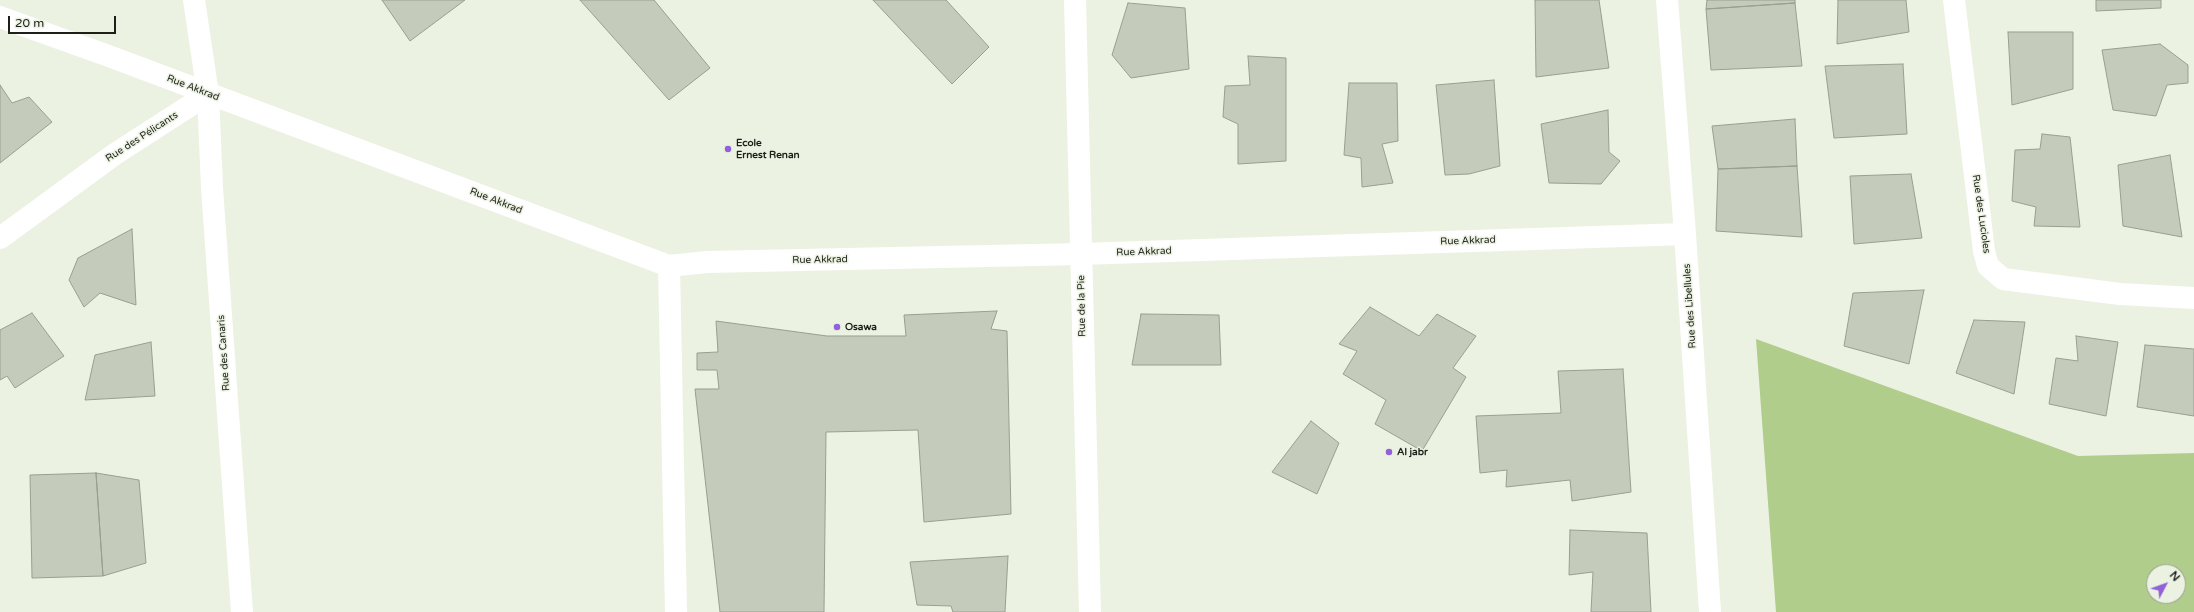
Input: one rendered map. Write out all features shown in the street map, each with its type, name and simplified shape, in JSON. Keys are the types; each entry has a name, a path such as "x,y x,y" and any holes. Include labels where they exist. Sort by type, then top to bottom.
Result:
{"street":[{"path":"194,0 208,94"},
{"name":"Rue de la Pie","path":"1075,0 1090,612"},
{"name":"Rue des Libellules","path":"1667,0 1685,234 1710,612"},
{"name":"Rue des Lucioles","path":"1954,0 1988,266 2003,279 2120,294 2194,298"},
{"name":"Rue Akkrad","path":"0,18 106,55 669,266 707,262 1081,254 1685,234"},
{"name":"Rue des Pélicants","path":"0,238 115,154 208,94"},
{"name":"Rue des Canaris","path":"208,94 212,188 242,612"},
{"path":"669,266 676,612"}],"green space":[{"path":"1756,339 2078,456 2194,453 2194,612 1776,612"}],"building":[{"path":"382,0 465,0 410,41"},
{"path":"580,0 654,0 710,68 669,100"},
{"path":"873,0 946,0 989,47 952,84"},
{"path":"1535,0 1599,0 1609,68 1536,77"},
{"path":"1707,0 1795,0 1795,3 1706,9"},
{"path":"1838,0 1906,0 1909,32 1837,44"},
{"path":"2096,0 2161,0 2161,8 2096,11"},
{"path":"1128,3 1185,8 1189,69 1131,78 1112,55"},
{"path":"1795,3 1802,66 1711,70 1706,9"},
{"path":"2008,32 2073,32 2073,89 2012,105"},
{"path":"2160,44 2188,65 2188,83 2167,85 2156,116 2113,110 2102,50"},
{"path":"1248,56 1286,58 1286,161 1238,164 1238,124 1223,117 1225,86 1250,85"},
{"path":"1903,64 1907,134 1834,138 1825,66"},
{"path":"1494,80 1500,166 1469,174 1445,175 1436,85"},
{"path":"1349,83 1397,83 1398,141 1382,144 1393,183 1362,187 1361,158 1344,155"},
{"path":"0,85 12,103 29,97 52,122 0,163"},
{"path":"1608,110 1609,152 1620,161 1601,184 1549,183 1541,124"},
{"path":"1795,119 1797,166 1718,169 1712,126"},
{"path":"2042,134 2070,137 2080,227 2034,226 2036,207 2012,201 2015,150 2040,149"},
{"path":"2170,155 2182,237 2123,226 2118,165"},
{"path":"1797,166 1802,237 1716,231 1718,169"},
{"path":"1911,174 1922,238 1854,244 1850,176"},
{"path":"132,229 136,305 100,293 84,307 69,280 78,258"},
{"path":"1924,290 1909,364 1844,346 1853,293"},
{"path":"1370,307 1419,336 1437,314 1476,336 1453,368 1466,377 1422,451 1375,424 1386,400 1343,374 1357,351 1339,344"},
{"path":"997,311 991,329 1007,331 1011,514 924,522 918,430 826,432 824,612 720,612 695,389 719,389 717,370 697,370 697,353 718,352 716,321 827,336 906,336 904,315"},
{"path":"32,313 64,356 15,388 7,376 0,380 0,330"},
{"path":"1141,314 1219,315 1221,365 1132,365"},
{"path":"1974,320 2025,322 2014,394 1956,373"},
{"path":"2076,336 2118,342 2106,416 2049,404 2056,358 2078,361"},
{"path":"151,342 155,396 85,400 95,355"},
{"path":"2145,345 2194,349 2194,416 2137,407"},
{"path":"1623,369 1631,492 1572,501 1570,480 1506,487 1507,470 1480,473 1476,416 1561,413 1558,371"},
{"path":"1311,421 1339,443 1317,494 1272,472"},
{"path":"96,473 139,480 146,563 103,576"},
{"path":"96,473 103,576 32,578 30,475"},
{"path":"1570,530 1647,533 1651,612 1591,612 1593,572 1569,575"},
{"path":"1008,556 1005,612 953,612 951,606 917,605 910,562"}],"place":[{"name":"Ecole Ernest Renan","path":"728,149"},
{"name":"Osawa","path":"837,327"},
{"name":"Al jabr","path":"1389,452"}]}
